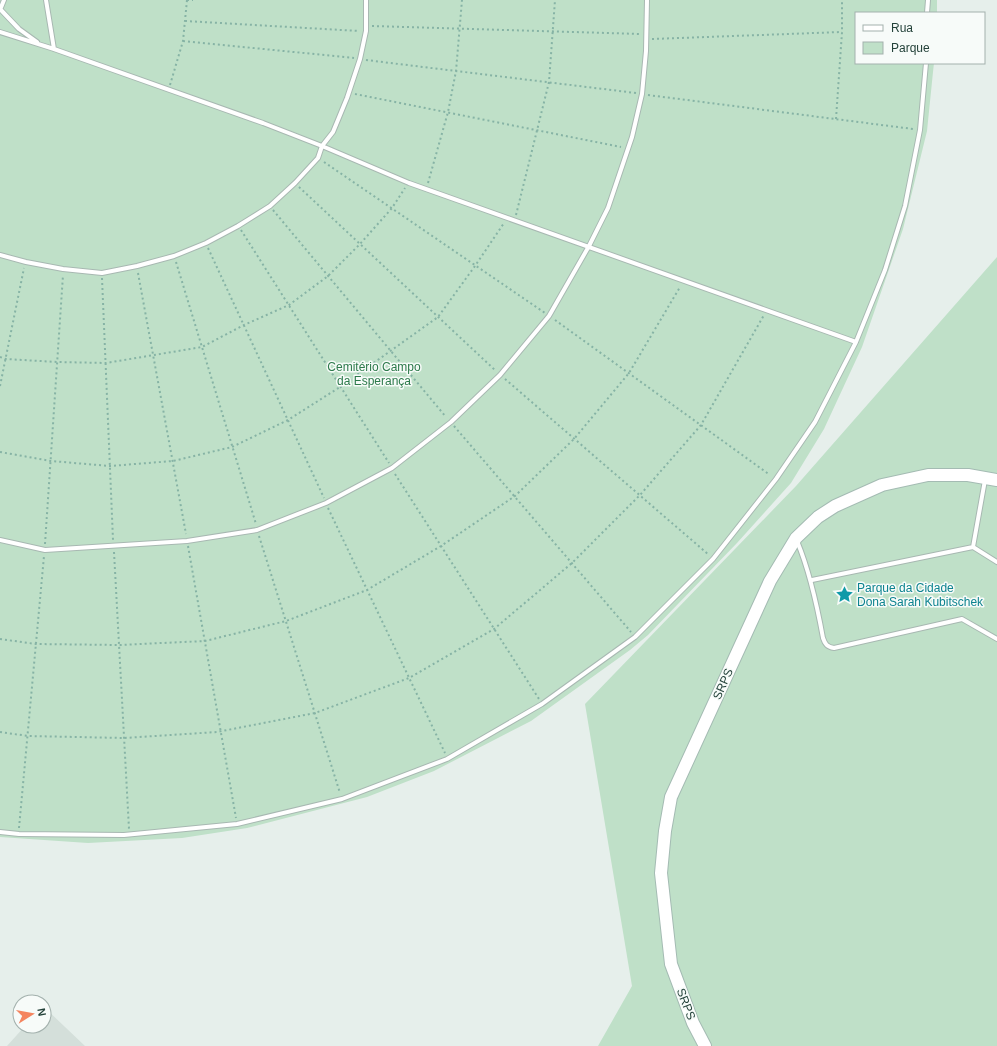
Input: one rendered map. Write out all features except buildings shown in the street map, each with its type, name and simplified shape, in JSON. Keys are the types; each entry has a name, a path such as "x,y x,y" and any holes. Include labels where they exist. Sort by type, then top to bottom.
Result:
{"main road":[{"name":"SRPS","path":"705,1046 693,1023 671,964 661,873 664,831 671,797 770,581 796,538 818,517 835,506 882,485 928,475 968,475 991,479"}],"lane":[{"path":"4,0 0,9 20,29 41,45"},
{"path":"46,0 54,49"},
{"path":"0,255 63,269 102,273 137,266 174,256 206,243 238,226 270,206 295,183 318,158 322,146 333,132 349,93 360,59 366,31 366,0"},
{"path":"0,540 45,550 187,541 257,530 326,504 392,468 451,422 500,375 549,316 589,246 608,208 628,148 642,94 647,39 647,0"},
{"path":"927,12 928,0"},
{"path":"0,32 54,49 263,123 409,182 856,342"},
{"path":"0,832 19,834 129,834 237,824 342,799 447,759 542,704 635,637 713,558 776,479 815,422 856,342 885,270 905,206 920,130 926,64"},
{"path":"973,547 991,479"},
{"path":"796,538 812,580 823,638 826,645 830,647 962,619 997,639"},
{"path":"812,580 973,547 997,562"}],"path":[{"path":"169,90 183,41 187,0 193,0"},
{"path":"426,188 448,112 456,71 462,0"},
{"path":"515,220 538,130 548,82 555,0"},
{"path":"836,119 842,32 842,0"},
{"path":"185,21 366,31"},
{"path":"366,26 647,34"},
{"path":"647,39 842,32"},
{"path":"183,41 360,59 920,130"},
{"path":"349,93 628,148"},
{"path":"0,357 6,359 57,362 106,363 202,347 244,325 289,305 328,276 360,244 392,208 409,182"},
{"path":"0,452 51,461 110,466 173,461 232,447 288,420 366,369 438,317 508,217"},
{"path":"0,386 26,262"},
{"path":"102,273 113,546 129,834"},
{"path":"0,639 36,644 119,645 205,641 286,622 367,590 441,546 515,496 574,439 629,373 684,280"},
{"path":"0,732 28,736 124,738 217,732 315,713 409,678 494,629 572,563 640,495 701,425 766,310"}],"shaded area":[{"path":"52,1015 85,1046 7,1046 18,1034 52,1034"}],"green space":[{"name":"Cemitério Campo da Esperança","path":"0,0 937,0 937,12 855,12 855,64 934,64 927,131 903,229 862,347 824,429 791,483 737,543 648,635 630,650 531,721 434,771 367,797 247,828 182,838 88,843 0,837"},
{"name":"Parque da Cidade Dona Sarah Kubitschek","path":"997,257 997,1046 598,1046 632,986 585,704 796,486"}],"place":[{"name":"Parque da Cidade Dona Sarah Kubitschek","path":"844,595"}]}
